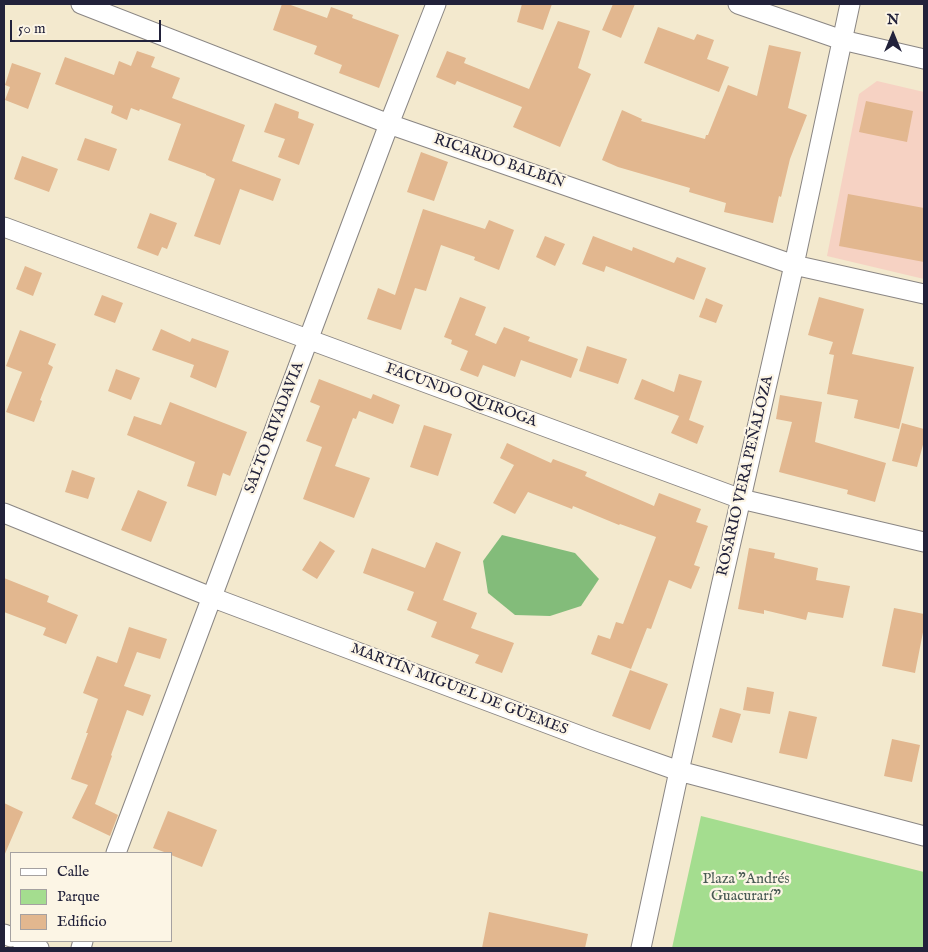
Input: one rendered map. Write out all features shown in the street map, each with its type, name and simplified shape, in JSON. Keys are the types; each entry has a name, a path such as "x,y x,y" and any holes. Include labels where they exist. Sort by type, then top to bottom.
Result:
{"street":[{"name":"RICARDO BALBÍN","path":"81,4 390,124 794,265 924,294"},
{"name":"SALTO RIVADAVIA","path":"116,852 436,4"},
{"path":"738,4 842,40 924,58"},
{"name":"ROSARIO VERA PEÑALOZA","path":"641,948 794,265 850,4"},
{"name":"FACUNDO QUIROGA","path":"4,227 741,499 924,542"},
{"name":"MARTÍN MIGUEL DE GÜEMES","path":"4,513 211,597 679,772 924,836"},
{"path":"24,942 39,948"}],"shaded area":[{"path":"877,81 924,92 924,279 827,256 859,94"}],"green space":[{"path":"502,535 575,553 599,579 581,606 550,616 515,615 488,593 483,561"},
{"name":"Plaza \"Andrés Guacurarí\"","path":"701,816 924,872 924,948 672,948"}],"building":[{"path":"282,4 288,4 327,18 331,7 353,15 352,18 399,35 379,88 339,73 342,65 314,54 317,46 273,30"},
{"path":"522,4 552,4 543,30 517,22"},
{"path":"613,4 635,4 621,38 602,30"},
{"path":"558,21 590,31 578,68 591,74 560,147 513,127 522,107 457,81 455,85 436,77 447,51 466,58 464,63 529,89"},
{"path":"658,27 694,40 697,34 714,40 707,59 729,67 719,92 644,63"},
{"path":"769,45 801,52 788,108 807,115 790,159 773,223 724,212 726,203 689,192 690,188 618,167 602,160 622,110 642,119 641,121 705,139 728,85 757,96"},
{"path":"137,51 155,57 151,67 180,78 172,98 245,125 232,161 281,179 273,201 240,189 220,245 194,236 215,179 168,160 181,124 140,109 139,111 131,108 127,120 111,113 113,106 55,84 65,57 114,75 119,61 131,66"},
{"path":"12,63 41,73 28,109 5,100 10,87 5,85"},
{"path":"866,101 913,111 907,142 859,132"},
{"path":"275,103 299,112 298,118 314,124 299,165 278,157 285,139 264,132"},
{"path":"85,138 117,149 109,171 77,160"},
{"path":"421,152 448,162 434,201 407,192"},
{"path":"22,156 58,169 49,192 14,179"},
{"path":"848,194 924,208 924,262 839,246"},
{"path":"423,209 485,229 489,220 514,230 499,270 474,260 475,257 441,245 426,291 415,288 401,330 367,319 378,288 395,295"},
{"path":"150,213 177,223 167,249 162,247 158,256 137,248"},
{"path":"545,236 565,244 555,266 536,257"},
{"path":"593,236 632,251 633,247 674,263 677,257 706,268 694,300 606,266 604,272 582,264"},
{"path":"25,266 42,273 33,296 16,289"},
{"path":"102,295 123,303 115,323 94,315"},
{"path":"460,297 486,307 475,335 496,344 504,327 530,337 528,341 578,359 571,378 521,360 515,377 483,365 478,377 460,370 468,351 451,344 452,340 444,337"},
{"path":"819,297 864,309 852,354 914,367 899,429 854,418 858,400 827,394 834,355 829,354 833,342 808,335"},
{"path":"706,298 723,305 716,323 699,317"},
{"path":"161,329 190,342 192,338 229,351 216,388 190,377 194,365 152,350"},
{"path":"20,330 56,344 48,364 53,367 40,400 42,401 34,422 6,412 22,372 6,366"},
{"path":"587,346 627,359 618,384 579,371"},
{"path":"116,369 140,378 131,400 108,391"},
{"path":"679,374 702,381 689,420 704,426 697,444 671,433 679,416 634,399 642,379 674,392"},
{"path":"319,379 371,399 373,394 400,405 393,424 359,411 356,419 353,418 335,466 370,478 354,518 303,499 322,447 306,441 320,406 310,402"},
{"path":"780,395 822,402 815,442 886,463 875,502 847,494 848,490 779,472 792,422 776,419"},
{"path":"170,402 247,432 230,476 223,473 216,496 187,486 195,462 127,435 134,416 161,425"},
{"path":"902,423 924,429 924,441 917,467 892,461"},
{"path":"424,425 452,434 438,476 410,467"},
{"path":"507,443 551,463 553,459 587,472 585,476 654,506 659,493 701,509 696,522 708,526 694,565 700,567 691,589 669,580 651,629 647,628 631,669 591,654 598,635 610,639 616,622 623,624 656,537 619,525 573,506 572,509 528,492 515,514 493,503 514,465 500,458"},
{"path":"72,470 95,478 88,499 65,492"},
{"path":"138,490 167,502 151,542 121,530"},
{"path":"320,541 335,551 317,579 302,570"},
{"path":"436,542 461,552 443,600 477,613 471,628 514,643 502,673 475,663 479,655 431,637 437,622 407,610 414,592 363,573 372,548 425,568"},
{"path":"749,548 775,553 774,558 818,568 816,580 850,586 843,618 808,612 806,620 764,610 764,614 738,609"},
{"path":"4,578 49,596 47,602 78,615 66,644 43,635 46,628 4,612"},
{"path":"894,608 924,614 924,627 915,673 882,666"},
{"path":"129,627 167,639 160,659 137,652 124,686 151,695 143,716 127,710 95,804 118,815 110,836 72,818 88,785 71,779 98,699 83,693 97,656 117,663"},
{"path":"630,670 668,684 650,730 612,716"},
{"path":"747,687 774,692 770,714 743,710"},
{"path":"720,708 741,714 732,743 712,737"},
{"path":"789,711 817,717 807,759 779,753"},
{"path":"892,739 920,745 912,782 884,776"},
{"path":"4,803 23,812 4,856"},
{"path":"168,811 217,830 202,867 172,855 172,852 164,852 153,848"},
{"path":"489,912 588,934 585,948 482,948"}]}
